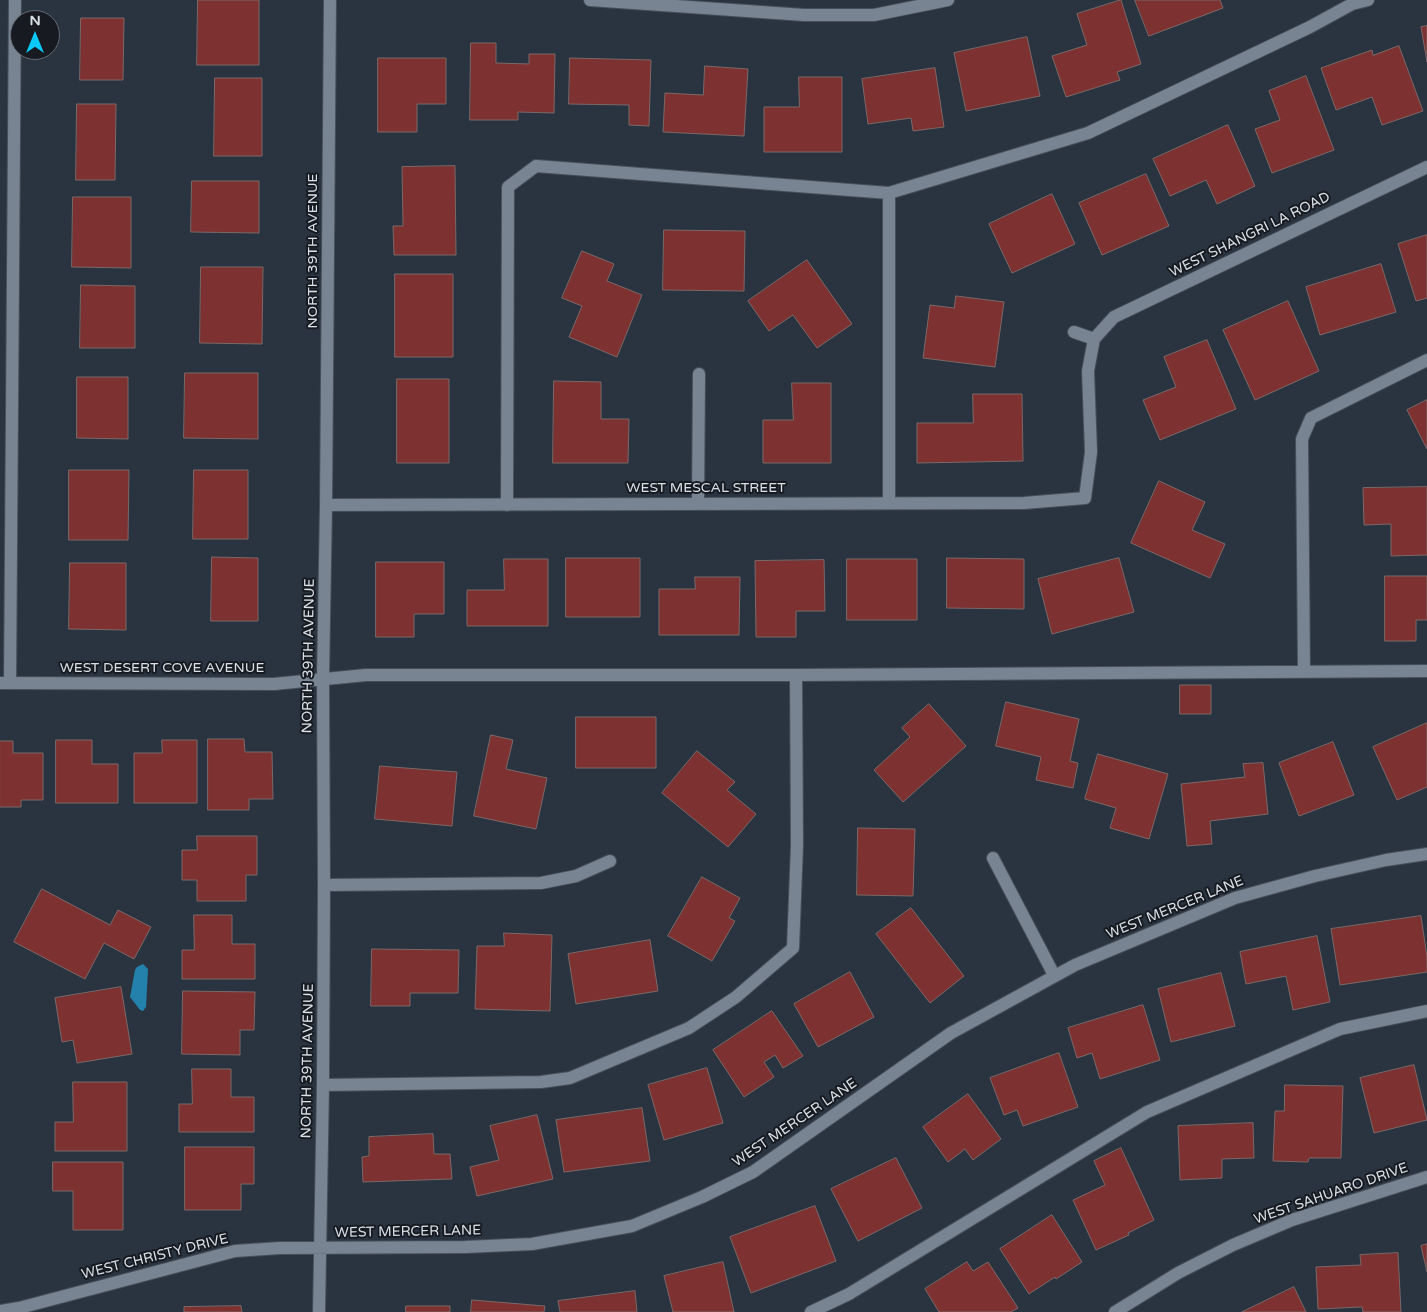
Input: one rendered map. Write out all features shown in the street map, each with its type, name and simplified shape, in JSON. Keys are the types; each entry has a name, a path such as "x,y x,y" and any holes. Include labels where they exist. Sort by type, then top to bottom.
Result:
{"street":[{"path":"5,683 16,0"},
{"name":"NORTH 39TH AVENUE","path":"319,1312 323,1085 323,678 330,0"},
{"path":"590,0 804,15 874,14 948,0"},
{"path":"507,505 508,187 536,166 889,193 1088,133 1310,27 1352,4 1368,0"},
{"name":"WEST SHANGRI LA ROAD","path":"1094,339 1114,317 1427,167"},
{"path":"889,193 889,503"},
{"path":"1074,332 1094,339"},
{"name":"WEST MESCAL STREET","path":"326,505 1024,503 1085,498 1091,452 1088,371 1094,339"},
{"path":"1304,670 1302,439 1310,418 1427,360"},
{"path":"698,503 699,374"},
{"name":"WEST DESERT COVE AVENUE","path":"5,683 274,684 366,675 796,675 1427,670"},
{"path":"323,1085 541,1082 570,1078 689,1028 736,997 793,948 797,845 796,675"},
{"name":"WEST MERCER LANE","path":"320,1248 465,1247 532,1244 632,1226 702,1197 753,1172 951,1033 1075,965 1234,898 1315,876 1386,860 1427,854"},
{"path":"993,858 1054,976"},
{"path":"324,885 541,883 576,876 610,861"},
{"path":"811,1312 849,1294 1147,1112 1340,1029 1427,1011"},
{"name":"WEST SAHUARO DRIVE","path":"1115,1312 1178,1273 1233,1245 1292,1220 1427,1177"},
{"name":"WEST CHRISTY DRIVE","path":"0,1311 19,1308 182,1264 235,1252 320,1248"}],"water":[{"path":"143,964 148,969 146,1007 143,1011 140,1010 130,997 135,970"}],"building":[{"path":"198,0 259,0 259,65 197,65"},
{"path":"1121,0 1141,64 1117,72 1120,80 1066,97 1052,56 1087,45 1077,14"},
{"path":"1135,0 1220,0 1223,8 1149,36"},
{"path":"81,18 124,18 123,80 80,80"},
{"path":"1427,26 1427,62 1421,27"},
{"path":"1027,37 1040,96 966,111 954,53"},
{"path":"471,43 496,43 496,63 529,64 529,54 555,54 554,113 518,112 518,120 470,120"},
{"path":"1399,46 1423,111 1382,125 1372,97 1336,110 1321,68 1372,50 1373,55"},
{"path":"378,58 446,58 446,104 417,104 417,132 378,132"},
{"path":"570,58 651,60 649,126 629,125 629,105 569,104"},
{"path":"705,66 748,69 744,136 663,132 665,93 703,95"},
{"path":"935,68 944,127 913,131 911,118 868,124 862,79"},
{"path":"1306,76 1334,150 1272,173 1255,129 1280,120 1269,91"},
{"path":"799,77 842,77 842,152 764,152 764,107 799,107"},
{"path":"215,78 262,78 262,156 214,156"},
{"path":"77,104 116,104 115,180 76,180"},
{"path":"1228,125 1255,186 1217,204 1206,180 1170,196 1153,159"},
{"path":"455,166 456,255 394,255 393,226 403,226 402,167"},
{"path":"1146,174 1169,226 1102,255 1079,203"},
{"path":"192,181 259,181 259,233 191,232"},
{"path":"1052,194 1075,244 1012,273 989,224"},
{"path":"73,197 131,197 131,268 72,267"},
{"path":"664,230 745,231 744,291 663,290"},
{"path":"1427,235 1427,298 1416,301 1398,244"},
{"path":"582,251 614,264 607,281 642,295 617,357 569,337 582,306 562,298"},
{"path":"807,260 852,324 817,348 793,315 769,331 748,301"},
{"path":"1381,264 1396,312 1320,335 1306,287"},
{"path":"201,267 263,267 262,344 200,343"},
{"path":"395,274 453,274 453,357 395,357"},
{"path":"81,285 135,286 135,348 80,348"},
{"path":"956,296 1004,302 995,367 923,358 930,305 954,308"},
{"path":"1288,301 1319,371 1255,400 1223,330"},
{"path":"1207,340 1236,409 1160,440 1143,400 1176,387 1164,357"},
{"path":"185,373 258,373 258,439 184,438"},
{"path":"77,377 128,377 128,439 77,438"},
{"path":"397,379 449,379 449,463 397,463"},
{"path":"554,381 601,382 601,419 629,419 628,463 553,463"},
{"path":"792,383 831,383 831,463 763,463 763,420 793,420"},
{"path":"973,394 1022,394 1023,461 917,463 917,423 973,423"},
{"path":"1427,400 1427,449 1407,410"},
{"path":"69,470 129,470 128,540 69,540"},
{"path":"194,470 248,470 248,539 193,539"},
{"path":"1159,481 1205,502 1192,530 1225,544 1210,578 1131,543"},
{"path":"1427,487 1427,555 1391,556 1391,524 1364,525 1363,488"},
{"path":"212,557 258,558 258,621 211,621"},
{"path":"566,558 640,558 640,617 566,617"},
{"path":"947,558 1024,559 1024,609 947,608"},
{"path":"1119,558 1134,612 1052,634 1038,579"},
{"path":"504,559 548,559 548,626 467,626 467,590 504,590"},
{"path":"847,559 917,559 917,620 847,620"},
{"path":"824,560 825,611 796,611 796,637 756,637 755,561"},
{"path":"376,562 444,562 444,614 414,614 414,637 376,637"},
{"path":"70,563 126,563 126,630 69,629"},
{"path":"1385,576 1427,576 1427,620 1416,620 1416,641 1385,641"},
{"path":"695,577 740,577 739,635 659,635 659,589 695,589"},
{"path":"1180,685 1211,685 1211,714 1180,714"},
{"path":"1006,702 1079,719 1070,761 1078,763 1073,788 1036,780 1041,757 996,746"},
{"path":"929,704 966,746 903,802 874,770 910,737 902,728"},
{"path":"576,717 656,717 656,768 576,768"},
{"path":"1427,723 1427,787 1397,800 1373,747"},
{"path":"491,735 513,740 506,769 547,778 536,829 474,816"},
{"path":"208,739 244,739 245,752 272,752 273,799 249,799 249,810 208,810"},
{"path":"56,740 92,740 92,764 118,764 118,803 56,803"},
{"path":"162,740 197,740 197,803 134,803 134,753 162,753"},
{"path":"0,741 13,741 13,753 43,753 43,800 21,800 21,807 0,807"},
{"path":"1333,742 1354,795 1299,816 1279,763"},
{"path":"697,751 735,782 727,790 756,814 728,847 662,793"},
{"path":"1098,754 1168,774 1149,839 1110,828 1116,808 1085,799"},
{"path":"1263,763 1268,814 1210,821 1212,844 1187,846 1181,784 1245,777 1243,764"},
{"path":"380,766 457,772 452,826 375,819"},
{"path":"858,828 915,829 913,896 857,895"},
{"path":"197,836 257,836 257,875 246,875 246,901 197,901 197,880 182,880 182,850 197,850"},
{"path":"702,877 740,898 729,918 735,921 712,961 668,936"},
{"path":"42,889 110,925 118,910 151,927 134,959 104,943 85,979 14,942"},
{"path":"911,908 964,976 930,1003 876,934"},
{"path":"194,915 232,915 232,944 255,944 255,979 182,979 182,950 194,950"},
{"path":"1421,916 1427,957 1427,972 1340,985 1331,929"},
{"path":"504,933 552,935 550,1011 475,1009 477,946 504,946"},
{"path":"1317,936 1330,1002 1293,1010 1286,976 1246,984 1240,952"},
{"path":"650,940 658,991 576,1004 568,954"},
{"path":"372,949 459,950 458,993 410,993 410,1006 371,1006"},
{"path":"850,972 874,1017 818,1047 794,1004"},
{"path":"1221,973 1235,1026 1171,1042 1158,989"},
{"path":"121,987 132,1054 77,1063 73,1040 62,1042 55,998"},
{"path":"183,991 255,992 254,1030 240,1030 240,1055 182,1054"},
{"path":"1143,1005 1160,1060 1100,1079 1092,1053 1077,1058 1068,1028"},
{"path":"772,1011 803,1056 783,1068 775,1055 764,1062 774,1077 744,1097 713,1050"},
{"path":"1059,1053 1078,1107 1023,1126 1017,1110 1004,1115 990,1078"},
{"path":"1414,1065 1427,1120 1374,1133 1360,1078"},
{"path":"707,1068 723,1123 664,1140 648,1085"},
{"path":"192,1069 231,1069 231,1097 254,1097 254,1132 179,1132 179,1104 192,1104"},
{"path":"73,1082 127,1082 127,1151 55,1151 55,1122 73,1122"},
{"path":"1285,1085 1343,1086 1341,1158 1309,1158 1308,1162 1273,1161 1275,1111 1284,1111"},
{"path":"968,1094 1001,1139 973,1160 965,1149 948,1162 923,1127"},
{"path":"642,1108 650,1161 564,1172 556,1120"},
{"path":"537,1115 553,1179 477,1196 470,1167 499,1160 490,1126"},
{"path":"1253,1123 1254,1158 1222,1159 1222,1178 1180,1180 1178,1126"},
{"path":"433,1134 434,1154 450,1154 452,1179 363,1182 362,1157 369,1156 369,1137"},
{"path":"185,1147 254,1147 254,1184 241,1184 241,1210 185,1210"},
{"path":"1121,1148 1154,1220 1128,1233 1129,1235 1096,1250 1073,1200 1105,1185 1094,1161"},
{"path":"896,1158 922,1208 858,1241 831,1189"},
{"path":"53,1162 123,1162 123,1230 73,1230 73,1191 53,1191"},
{"path":"815,1206 836,1261 751,1293 730,1237"},
{"path":"1052,1215 1082,1262 1029,1294 1000,1249"},
{"path":"1427,1244 1427,1272 1421,1246"},
{"path":"1398,1253 1401,1312 1363,1312 1362,1307 1318,1309 1316,1267 1361,1265 1360,1255"},
{"path":"723,1262 734,1312 673,1312 664,1276"},
{"path":"967,1262 973,1271 988,1262 1018,1308 1011,1312 939,1312 925,1289"},
{"path":"1294,1287 1306,1312 1242,1312"},
{"path":"635,1291 637,1312 560,1312 558,1301"},
{"path":"472,1300 545,1306 544,1312 471,1312"},
{"path":"241,1306 242,1312 184,1312 184,1307"},
{"path":"406,1306 450,1306 450,1312 406,1312"}]}
